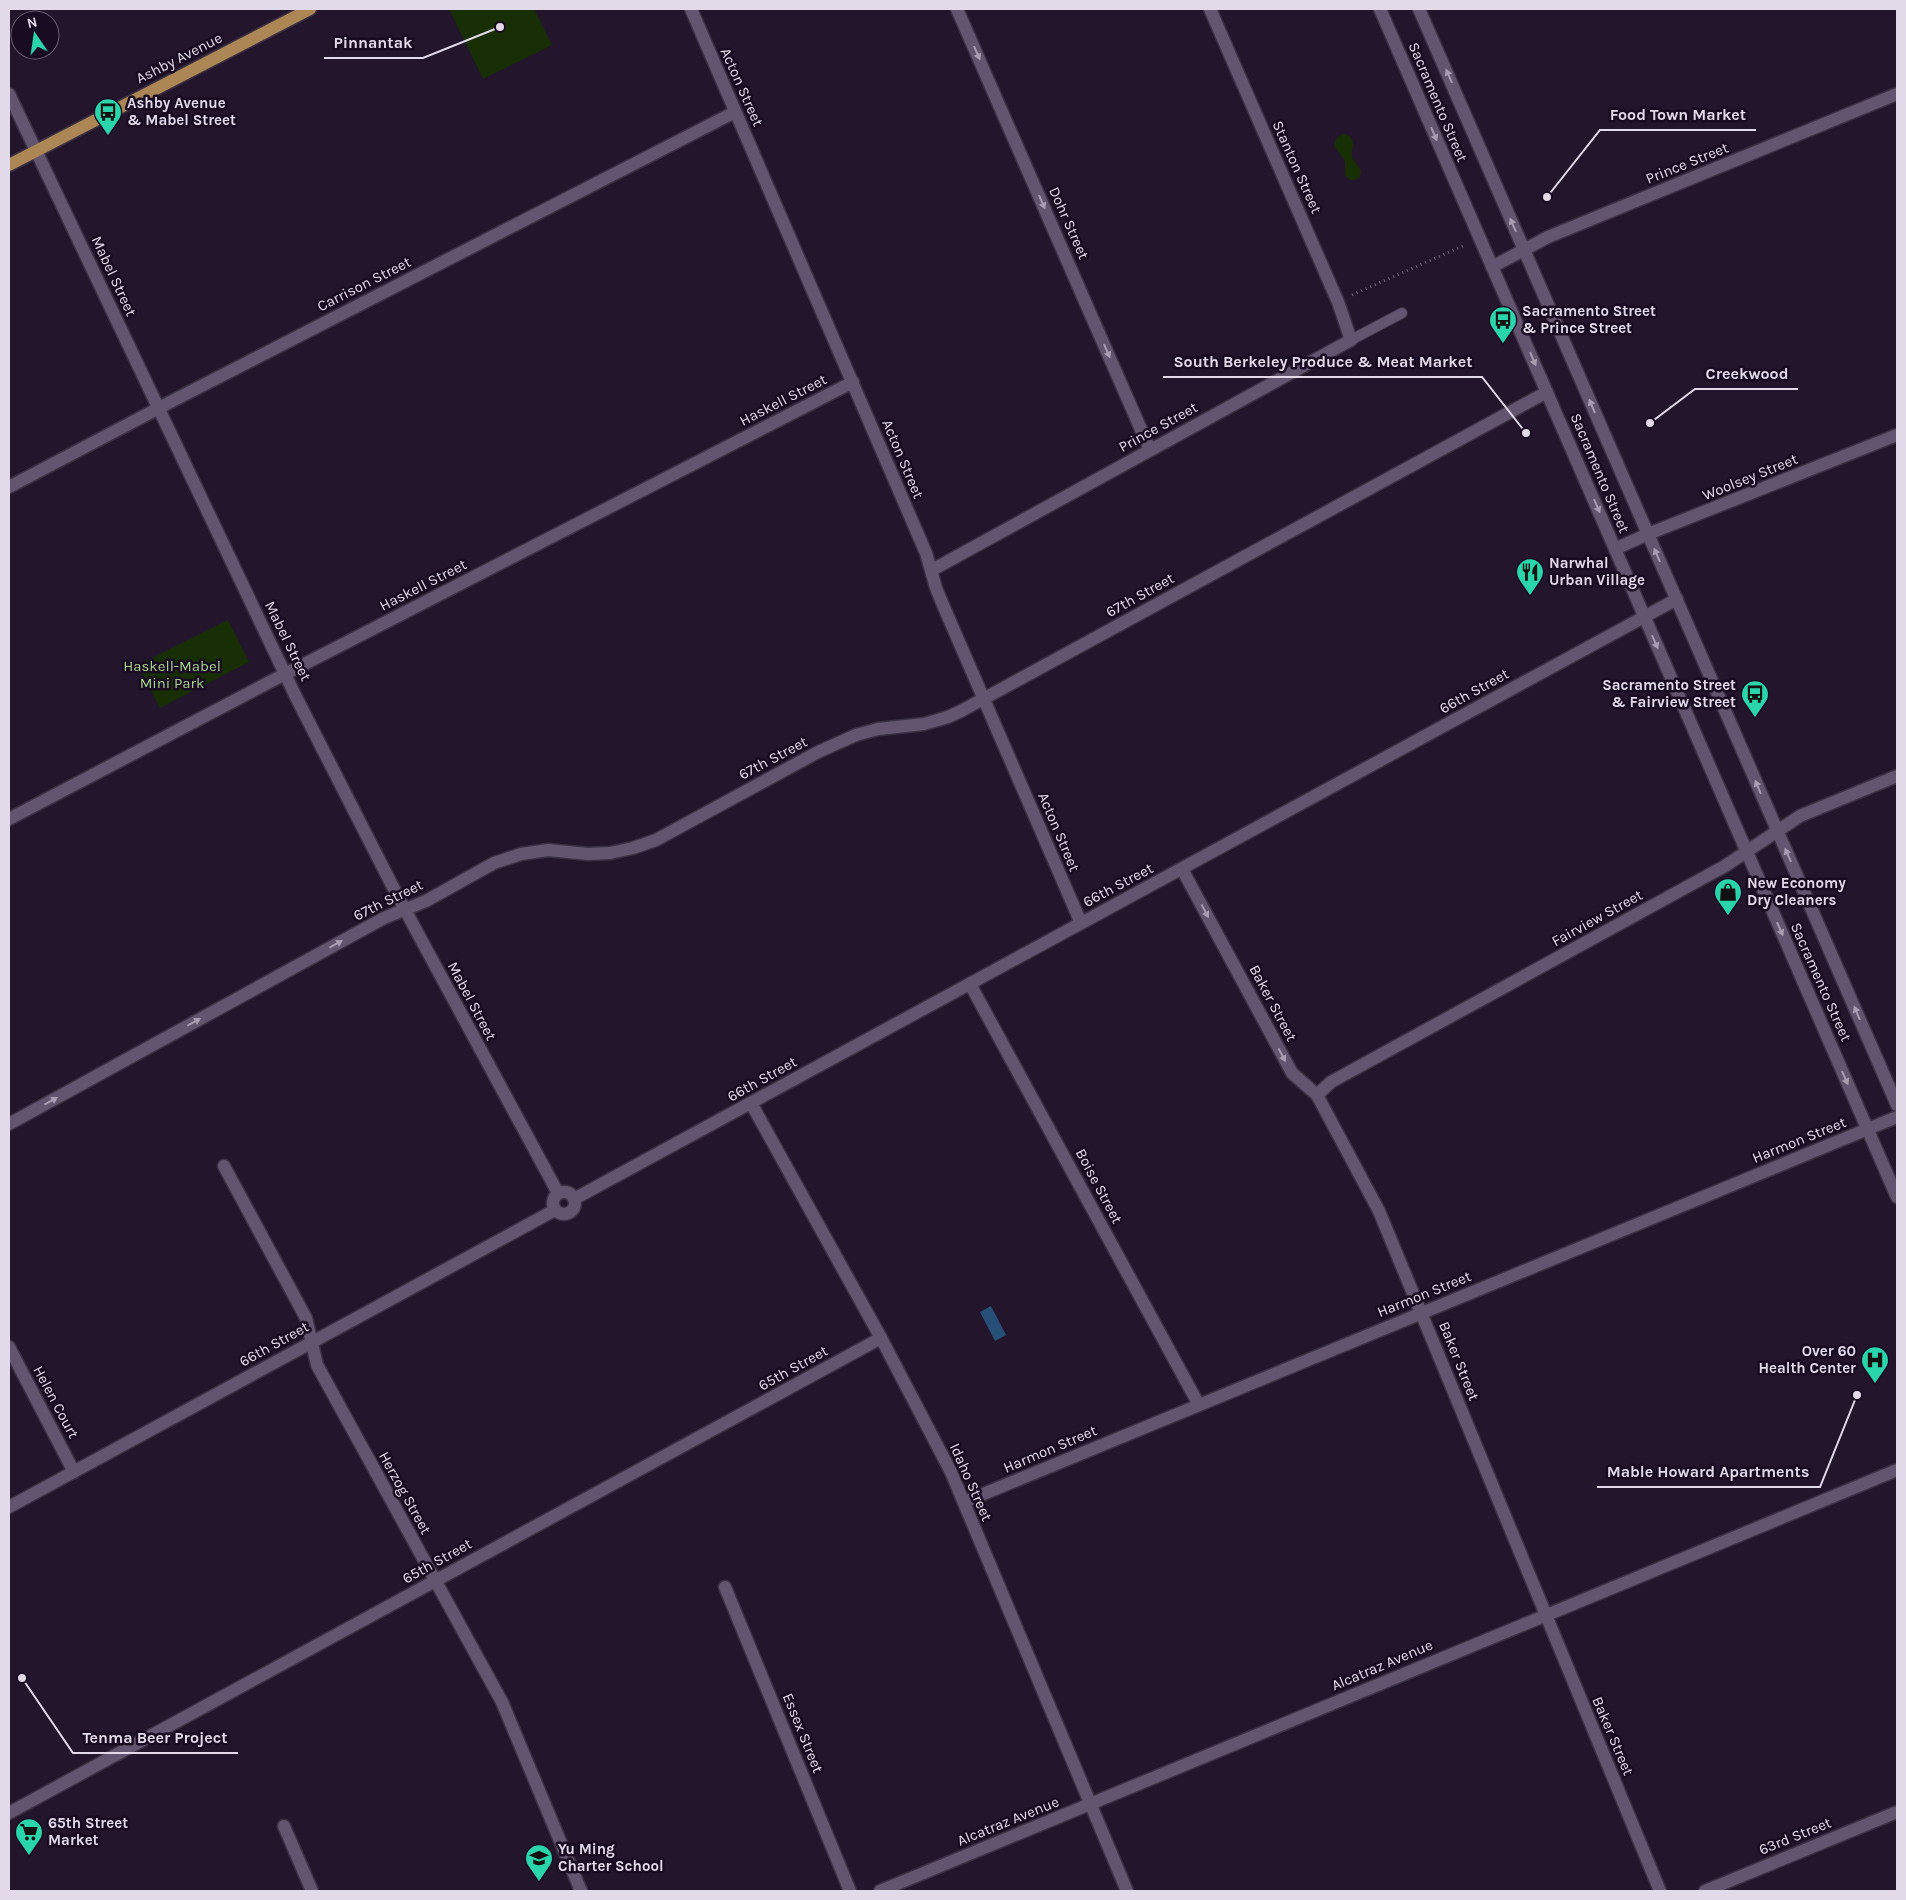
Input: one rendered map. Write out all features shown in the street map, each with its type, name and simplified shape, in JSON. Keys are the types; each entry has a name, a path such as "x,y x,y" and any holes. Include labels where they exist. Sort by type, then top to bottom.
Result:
{"main road":[{"name":"Ashby Avenue","path":"9,165 310,9"}],"street":[{"name":"Acton Street","path":"690,9 853,382 926,553 936,588 1081,923"},
{"name":"Dohr Street","path":"957,9 1150,450"},
{"name":"Stanton Street","path":"1210,9 1338,302 1351,340"},
{"name":"Sacramento Street","path":"1380,9 1897,1197"},
{"name":"Sacramento Street","path":"1419,9 1897,1106"},
{"name":"Mabel Street","path":"9,94 285,674 405,910 558,1193"},
{"name":"Prince Street","path":"1492,267 1548,237 1897,94"},
{"name":"Carrison Street","path":"9,487 736,112"},
{"name":"Prince Street","path":"932,570 1351,340"},
{"name":"Haskell Street","path":"9,819 285,674 853,382"},
{"name":"67th Street","path":"9,1124 384,918 426,901 494,863 521,854 548,850 588,854 610,853 633,848 656,840 818,752 856,735 924,724 948,717 1547,392"},
{"name":"Woolsey Street","path":"1615,549 1648,534 1897,436"},
{"name":"66th Street","path":"574,1199 1677,599"},
{"name":"Fairview Street","path":"1317,1095 1331,1082 1725,866 1800,816 1897,776"},
{"name":"Baker Street","path":"1182,869 1292,1073 1317,1095 1379,1211 1660,1891"},
{"name":"Boise Street","path":"970,984 1199,1405"},
{"name":"Idaho Street","path":"751,1103 881,1338 950,1472 1127,1891"},
{"name":"Harmon Street","path":"964,1502 1897,1117"},
{"name":"Herzog Street","path":"224,1166 306,1318 317,1365 502,1702 581,1891"},
{"path":"568,1192 574,1199 574,1207 569,1212 562,1214 555,1210 553,1199 558,1193 568,1192"},
{"name":"66th Street","path":"9,1507 555,1210"},
{"name":"65th Street","path":"9,1813 881,1338"},
{"name":"Helen Court","path":"9,1347 74,1472"},
{"name":"Alcatraz Avenue","path":"880,1891 1897,1470"},
{"name":"Essex Street","path":"725,1587 850,1891"},
{"name":"63rd Street","path":"1705,1891 1897,1812"},
{"path":"284,1826 312,1891"}],"lane":[{"name":"Prince Street","path":"1351,340 1402,313"}],"path":[{"path":"1338,302 1480,238"}],"green space":[{"path":"449,9 534,9 552,45 483,79"},
{"path":"1344,134 1348,135 1352,140 1352,158 1361,170 1360,177 1355,180 1350,180 1345,175 1345,161 1334,146 1337,138"},
{"name":"Haskell-Mabel Mini Park","path":"228,620 249,662 160,708 138,665"}],"water":[{"path":"991,1306 1006,1335 995,1341 980,1312"}],"place":[{"name":"Pinnantak","path":"500,27"},
{"name":"Ashby Avenue & Mabel Street","path":"108,136"},
{"name":"Food Town Market","path":"1547,197"},
{"name":"Sacramento Street & Prince Street","path":"1503,344"},
{"name":"Creekwood","path":"1650,423"},
{"name":"South Berkeley Produce & Meat Market","path":"1526,433"},
{"name":"Narwhal Urban Village","path":"1530,596"},
{"name":"Sacramento Street & Fairview Street","path":"1755,718"},
{"name":"New Economy Dry Cleaners","path":"1728,916"},
{"name":"Over 60 Health Center","path":"1875,1384"},
{"name":"Mable Howard Apartments","path":"1857,1395"},
{"name":"Tenma Beer Project","path":"22,1678"},
{"name":"65th Street Market","path":"29,1856"},
{"name":"Yu Ming Charter School","path":"539,1882"}]}
